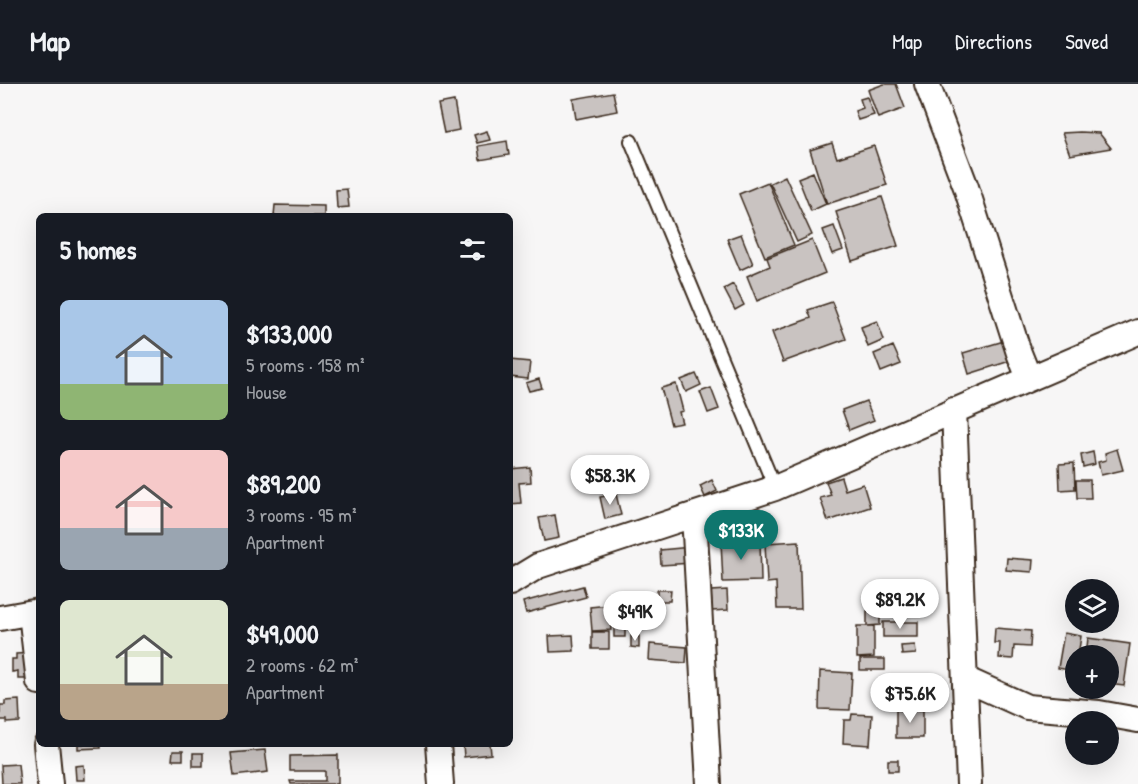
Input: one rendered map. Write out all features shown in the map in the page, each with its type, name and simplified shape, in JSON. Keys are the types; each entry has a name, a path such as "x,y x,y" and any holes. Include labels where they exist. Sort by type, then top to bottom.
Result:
{"street":[{"path":"927,84 966,187 1029,378"},
{"path":"513,581 538,566 775,488 1138,332"},
{"path":"954,410 969,784"},
{"path":"694,515 709,784"},
{"path":"0,618 35,612 36,630"},
{"path":"965,679 1027,707 1099,712 1138,720"},
{"path":"46,747 50,784"},
{"path":"438,747 441,784"}],"lane":[{"path":"631,141 775,488"}],"building":[{"path":"884,84 896,84 905,108 878,118 868,90"},
{"path":"613,92 617,111 576,119 573,99"},
{"path":"867,97 874,115 858,120 855,111 863,108 860,99"},
{"path":"454,101 459,130 444,133 438,104"},
{"path":"487,131 490,140 477,143 474,135"},
{"path":"1062,133 1099,133 1111,148 1070,155"},
{"path":"507,141 509,155 480,160 478,146"},
{"path":"832,143 837,158 874,146 887,185 827,204 810,150"},
{"path":"813,172 826,204 811,211 798,178"},
{"path":"785,176 812,235 797,242 770,183"},
{"path":"768,182 794,245 765,257 739,194"},
{"path":"347,189 349,207 337,208 336,190"},
{"path":"882,197 898,246 852,261 836,212"},
{"path":"275,205 324,206 324,213 274,213"},
{"path":"834,226 843,250 832,254 823,230"},
{"path":"741,234 753,264 740,270 727,239"},
{"path":"812,240 825,273 757,301 747,276 770,266 767,258"},
{"path":"733,284 744,305 735,310 724,289"},
{"path":"832,302 846,339 783,362 772,332 811,318 808,310"},
{"path":"877,321 884,340 868,347 861,327"},
{"path":"1004,341 1010,361 969,374 963,353"},
{"path":"893,346 901,364 881,372 874,354"},
{"path":"513,360 530,362 528,379 513,377"},
{"path":"696,374 701,385 686,392 681,380"},
{"path":"539,379 542,388 529,391 526,383"},
{"path":"676,384 683,411 679,412 682,423 671,425 661,388"},
{"path":"711,388 719,409 708,413 700,392"},
{"path":"866,401 874,420 849,430 842,410"},
{"path":"1117,449 1123,470 1101,475 1098,462 1106,460 1105,453"},
{"path":"1093,452 1095,464 1083,467 1081,455"},
{"path":"1074,463 1075,489 1060,490 1059,464"},
{"path":"530,467 531,482 519,483 521,503 513,504 513,469"},
{"path":"841,477 845,490 863,484 870,507 828,521 820,498 831,495 826,482"},
{"path":"712,480 717,491 705,497 700,486"},
{"path":"1076,480 1090,480 1091,498 1077,498"},
{"path":"616,494 621,515 605,519 600,497"},
{"path":"555,515 559,538 544,541 539,518"},
{"path":"760,540 761,581 723,582 721,541"},
{"path":"799,541 801,609 777,609 776,582 767,583 765,543"},
{"path":"691,547 692,563 661,565 660,550"},
{"path":"1007,558 1033,560 1032,572 1006,570"},
{"path":"583,586 586,597 526,613 523,602"},
{"path":"657,590 671,590 670,601 657,601"},
{"path":"727,590 728,610 712,611 711,591"},
{"path":"619,604 620,619 610,619 611,630 592,631 590,607"},
{"path":"867,611 880,611 880,625 867,626"},
{"path":"614,620 625,621 625,637 614,637"},
{"path":"883,622 918,622 918,637 883,637"},
{"path":"857,626 874,626 874,657 857,658"},
{"path":"995,628 1031,631 1030,647 1014,646 1013,659 999,658 1000,643 994,643"},
{"path":"592,632 609,632 609,649 592,649"},
{"path":"1064,633 1081,636 1080,645 1065,645 1065,669 1058,668"},
{"path":"573,635 574,651 550,652 549,636"},
{"path":"631,636 639,636 639,648 631,647"},
{"path":"1088,638 1130,644 1124,686 1119,685 1119,645 1087,645"},
{"path":"650,644 687,647 686,663 649,660"},
{"path":"915,645 916,654 902,655 901,646"},
{"path":"32,653 33,679 18,679 18,671 12,672 12,659 16,659 16,654"},
{"path":"860,659 885,659 885,670 860,670"},
{"path":"820,671 852,673 850,710 819,709"},
{"path":"19,700 20,722 7,723 7,720 0,720 0,705 5,705 5,701"},
{"path":"896,710 923,710 923,738 896,738"},
{"path":"852,714 872,715 870,745 843,743 844,720 851,720"},
{"path":"78,747 100,747 100,748 78,749"},
{"path":"463,747 490,747 491,754 464,757"},
{"path":"265,750 268,772 234,776 231,753"},
{"path":"173,751 183,751 183,760 172,760"},
{"path":"193,753 203,753 203,766 193,766"},
{"path":"338,755 338,784 291,784 290,781 325,781 325,771 290,771 290,756"},
{"path":"888,760 898,760 898,771 888,771"},
{"path":"18,764 20,784 2,784 1,765"},
{"path":"84,765 85,780 76,780 75,766"}]}
